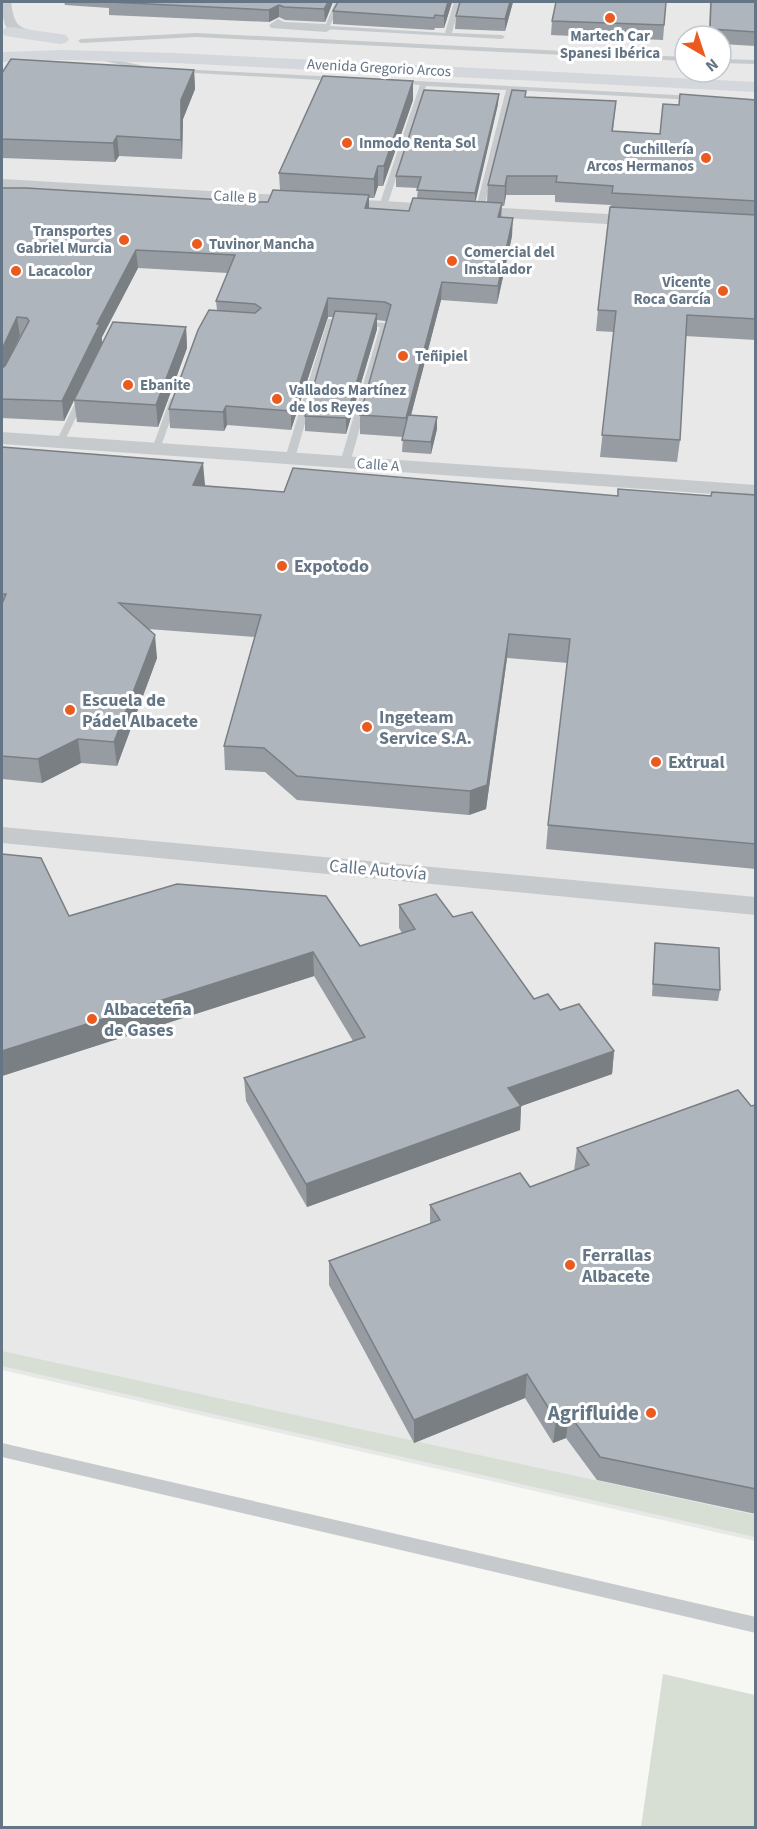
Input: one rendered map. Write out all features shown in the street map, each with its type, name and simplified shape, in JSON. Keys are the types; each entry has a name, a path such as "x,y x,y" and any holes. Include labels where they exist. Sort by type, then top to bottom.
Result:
{"main road":[{"name":"Avenida Gregorio Arcos","path":"7,29 83,48 756,87"},
{"path":"2,57 16,51 22,44 20,37 7,29"},
{"name":"Avenida Gregorio Arcos","path":"2,57 83,48 673,72"},
{"path":"733,74 756,75"}],"street":[{"path":"4,3 7,29"},
{"path":"318,14 332,15"},
{"path":"278,23 276,25 330,33"},
{"name":"Calle B","path":"2,184 652,222"},
{"name":"Calle A","path":"2,438 756,491"},
{"name":"Calle Autovía","path":"2,835 756,906"}],"lane":[{"path":"330,33 332,15 338,2"},
{"path":"448,34 458,2"},
{"path":"330,33 456,48 673,58"},
{"path":"83,48 196,35 330,33 502,37"},
{"path":"456,48 460,35"},
{"path":"83,48 113,63 154,69"},
{"path":"733,61 756,62"},
{"path":"171,70 343,79"},
{"path":"389,82 708,99"},
{"path":"383,206 424,83"},
{"path":"479,212 510,88"},
{"path":"290,458 331,321 385,325 345,463"},
{"path":"60,442 89,383"},
{"path":"156,449 179,386"},
{"path":"2,1450 756,1625"}],"shaded area":[{"path":"2,2 755,2 755,1541 2,1370"},
{"path":"2,1351 755,1515 755,1537 2,1366"},
{"path":"663,1674 755,1695 755,1827 641,1827"}],"building":[{"path":"108,2 328,2 324,9 279,5 269,10"},
{"path":"338,2 448,2 444,16 435,15 434,18 333,11"},
{"path":"460,2 510,2 505,19 456,16"},
{"path":"556,2 666,2 664,25 552,21"},
{"path":"711,2 756,2 756,32 733,30 733,24 710,24"},
{"path":"11,59 194,70 181,100 181,140 117,136 113,143 2,139 2,73"},
{"name":"Inmodo Renta Sol","path":"323,76 413,81 384,166 378,166 374,179 279,173"},
{"path":"424,90 499,94 475,193 417,190 421,177 396,176"},
{"path":"512,90 526,91 525,97 616,101 612,131 660,134 663,104 679,105 680,94 756,100 756,201 612,193 613,186 556,182 557,176 507,176 505,186 488,185"},
{"path":"2,188 256,202 268,202 273,190 369,195 365,208 409,211 413,198 502,203 498,217 513,218 498,286 442,282 406,418 360,415 391,305 385,302 328,298 291,411 226,406 223,412 169,409 198,330 209,310 255,313 261,308 255,304 216,301 235,255 136,250 97,324 100,324 62,401 2,399 2,368 29,321 27,318 17,317 2,349"},
{"path":"610,207 756,215 756,319 687,315 680,440 602,435 616,311 598,310"},
{"path":"335,311 377,314 346,418 305,416"},
{"name":"Ebanite","path":"113,322 186,327 156,405 74,400"},
{"path":"408,415 437,417 431,442 402,440"},
{"path":"2,447 203,463 193,485 284,492 293,468 618,496 618,489 711,496 712,492 756,495 756,844 548,825 570,639 509,634 487,785 470,791 297,776 264,748 224,746 261,615 119,603 155,635 114,742 78,739 38,759 2,756 2,604 6,594 2,594"},
{"path":"2,854 41,858 69,916 177,884 326,896 360,946 415,929 399,905 436,894 453,917 472,912 534,999 548,994 560,1010 579,1004 614,1051 508,1088 521,1106 306,1184 244,1078 365,1037 313,952 2,1051"},
{"path":"655,943 719,948 720,990 653,984"},
{"name":"Ferrallas Albacete","path":"738,1090 751,1106 756,1105 756,1489 600,1457 569,1414 556,1420 527,1374 414,1420 329,1261 440,1220 430,1205 520,1173 530,1187 589,1165 577,1148"}],"place":[{"name":"Martech Car Spanesi Ibérica","path":"610,18"},
{"name":"Inmodo Renta Sol","path":"347,143"},
{"name":"Cuchillería Arcos Hermanos","path":"706,158"},
{"name":"Transportes Gabriel Murcia","path":"124,240"},
{"name":"Tuvinor Mancha","path":"197,244"},
{"name":"Comercial del Instalador","path":"452,261"},
{"name":"Lacacolor","path":"16,271"},
{"name":"Vicente Roca García","path":"723,291"},
{"name":"Teñipiel","path":"403,356"},
{"name":"Ebanite","path":"128,385"},
{"name":"Vallados Martínez de los Reyes","path":"277,399"},
{"name":"Expotodo","path":"282,566"},
{"name":"Escuela de Pádel Albacete","path":"70,710"},
{"name":"Ingeteam Service S.A.","path":"367,727"},
{"name":"Extrual","path":"656,762"},
{"name":"Albaceteña de Gases","path":"92,1019"},
{"name":"Ferrallas Albacete","path":"570,1265"},
{"name":"Agrifluide","path":"651,1413"}]}
